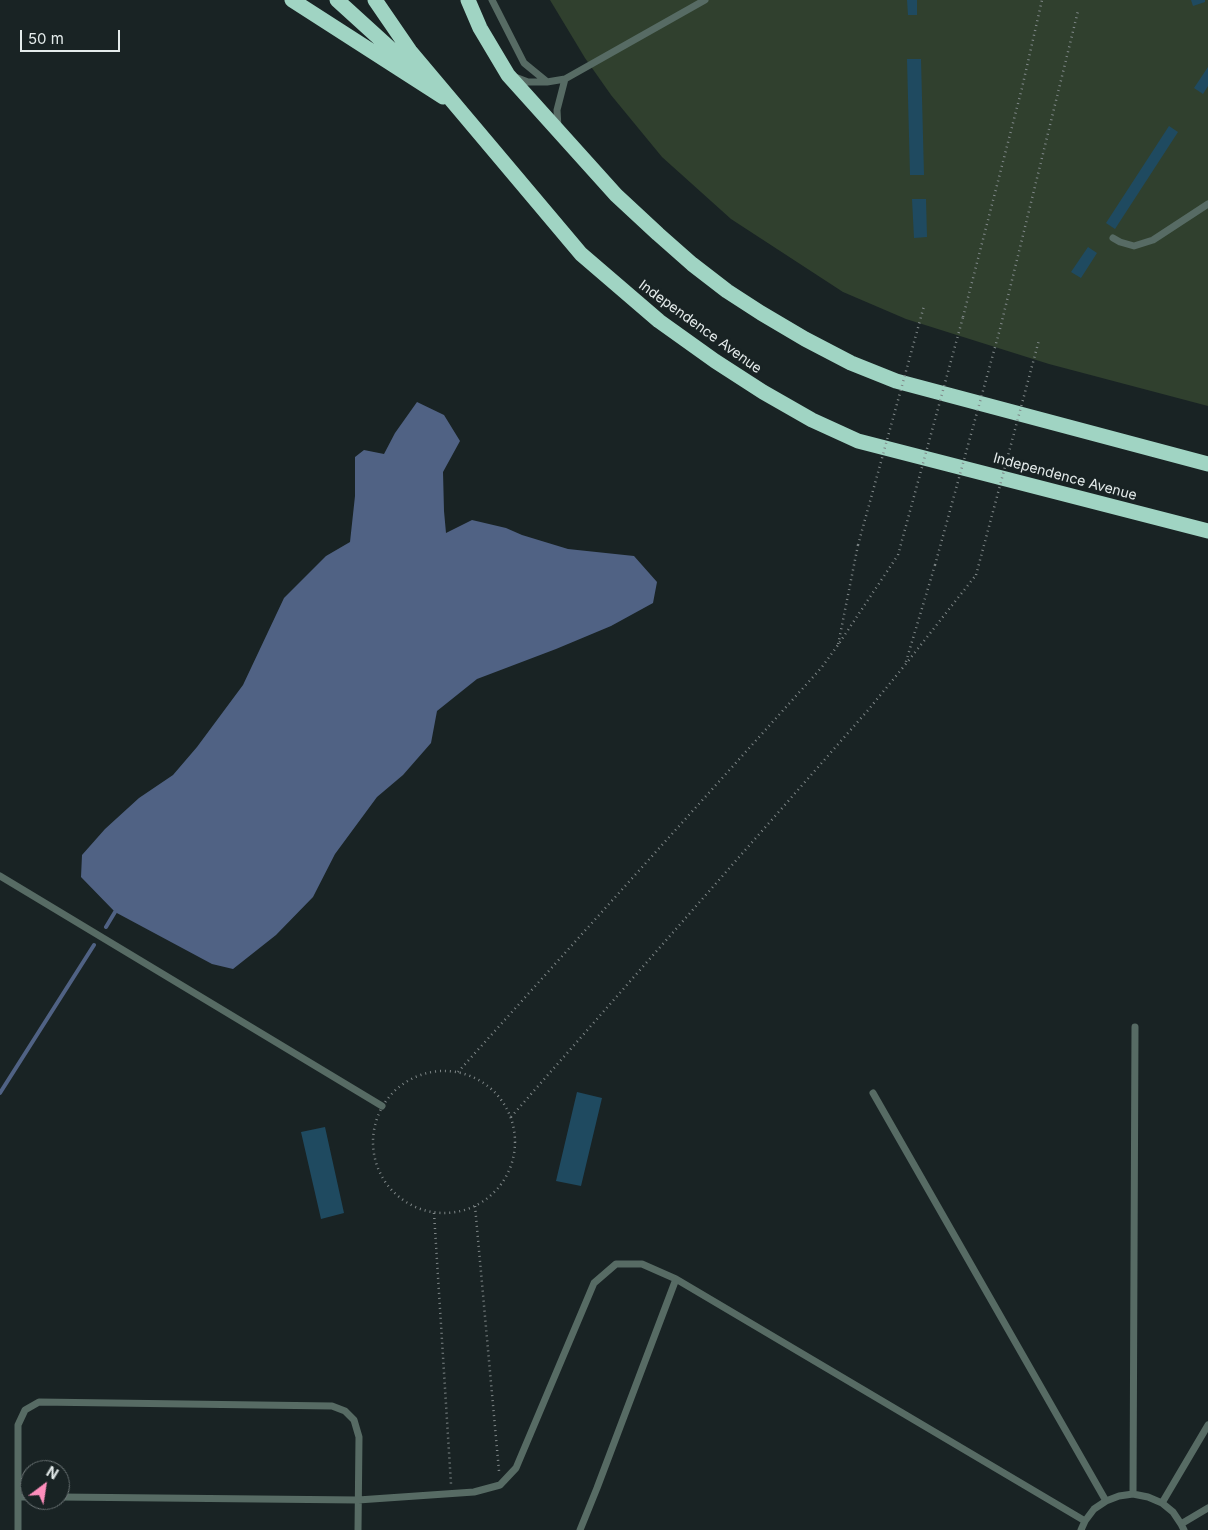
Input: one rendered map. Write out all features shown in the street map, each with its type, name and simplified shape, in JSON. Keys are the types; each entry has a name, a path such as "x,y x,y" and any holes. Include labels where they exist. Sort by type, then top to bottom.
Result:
{"highway":[{"path":"292,0 455,105"},
{"path":"337,0 392,51 455,105"},
{"name":"Independence Avenue","path":"374,0 410,51 582,254 659,320 714,361 779,402 812,420 858,440 1208,531"},
{"path":"468,0 480,28 508,75 616,195 692,264 727,291 761,313 805,340 843,359 896,381 1208,464"}],"lane":[{"path":"492,0 524,63 547,82"},
{"path":"508,75 528,82 547,82 565,79 706,0"},
{"path":"559,131 557,110 565,79"},
{"path":"1112,238 1134,246 1153,240 1208,204"},
{"path":"0,876 382,1106"},
{"path":"1133,1494 1136,1027"},
{"path":"873,1093 1106,1501"},
{"path":"70,1497 358,1500 474,1492 500,1485 516,1468 594,1284 616,1264 642,1264 676,1279 1085,1520"},
{"path":"580,1530 598,1488 676,1279"},
{"path":"18,1530 18,1425 24,1410 39,1402 332,1406 345,1411 354,1420 359,1437 358,1530"},
{"path":"1162,1503 1208,1425"},
{"path":"1081,1530 1085,1520 1094,1509 1106,1501 1119,1496 1133,1494 1148,1496 1162,1503 1173,1512 1182,1527 1208,1508"}],"path":[{"path":"458,1072 822,667 898,555 1022,88 1042,0"},
{"path":"905,666 935,565 1000,328 1078,11"},
{"path":"838,645 858,544 924,306"},
{"path":"511,1117 863,716 905,666 976,575 1039,340"},
{"path":"434,1071 458,1072 481,1081 506,1106 511,1117 515,1152 508,1175 494,1193 475,1206 453,1212 434,1213 419,1208 399,1197 378,1170 372,1146 375,1123 382,1106 392,1092 423,1073 434,1071"},
{"path":"475,1206 500,1485"},
{"path":"434,1213 452,1493"}],"green space":[{"path":"550,0 1208,0 1208,406 1049,364 906,319 843,292 731,219 662,157 611,95 585,58"}],"water":[{"path":"417,402 444,415 460,441 443,472 446,533 472,520 506,528 568,549 634,556 657,582 653,603 611,626 477,679 437,711 431,743 403,775 377,797 335,854 313,897 276,935 233,969 212,964 115,912 81,877 82,855 105,829 139,798 173,775 197,747 243,685 284,598 326,556 350,542 355,496 355,457 364,450 384,454 395,433"}],"building":[{"path":"907,0 917,0 917,15 908,15"},
{"path":"1191,0 1205,0 1205,2 1193,6"},
{"path":"907,59 921,59 924,175 910,175"},
{"path":"1208,67 1208,86 1203,94 1194,88"},
{"path":"1169,126 1178,132 1115,229 1106,223"},
{"path":"912,199 926,199 927,237 914,238"},
{"path":"1088,247 1097,253 1081,278 1071,272"},
{"path":"577,1092 602,1098 581,1186 556,1181"},
{"path":"325,1127 344,1213 321,1219 301,1132"}],"waterway":[{"path":"106,927 115,912"},
{"path":"0,1093 94,945"}]}
